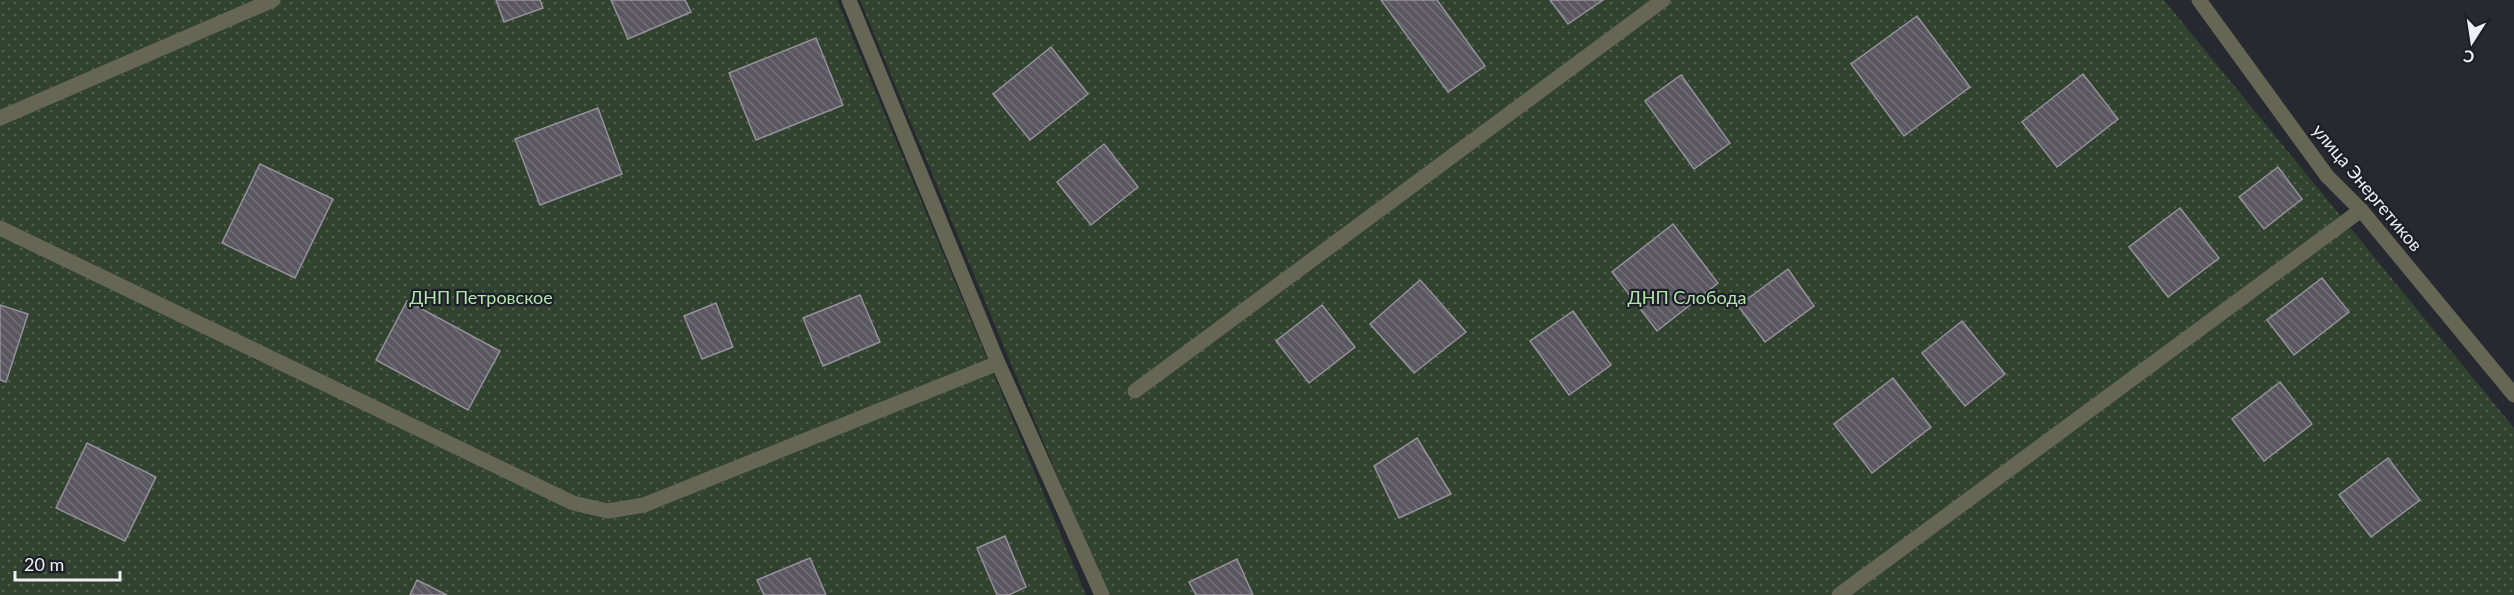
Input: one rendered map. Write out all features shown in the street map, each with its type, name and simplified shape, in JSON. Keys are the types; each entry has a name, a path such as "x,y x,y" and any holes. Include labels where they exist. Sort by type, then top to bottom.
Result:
{"street":[{"path":"0,118 273,0"},
{"path":"849,0 999,363 1102,595"},
{"path":"1135,391 1663,0"},
{"name":"улица Энергетиков","path":"2199,0 2327,176 2361,210 2514,394"},
{"path":"1839,595 2361,210"},
{"path":"0,228 573,503 608,511 644,505 999,363"}],"green space":[{"name":"ДНП Петровское","path":"0,0 837,0 1086,595 0,595"},
{"name":"ДНП Слобода","path":"860,0 2164,0 2514,428 2514,595 1107,595"}],"building":[{"path":"496,0 540,0 543,8 504,22"},
{"path":"611,0 685,0 691,12 628,39"},
{"path":"1381,0 1437,0 1485,66 1448,92"},
{"path":"1550,0 1603,0 1568,24"},
{"path":"1917,16 1970,87 1904,136 1851,64"},
{"path":"816,38 843,105 756,140 729,73"},
{"path":"1051,47 1088,94 1030,140 993,94"},
{"path":"2083,74 2118,119 2057,167 2022,122"},
{"path":"1681,75 1730,143 1694,169 1645,101"},
{"path":"598,108 622,174 540,205 515,139"},
{"path":"1104,144 1138,187 1091,225 1057,182"},
{"path":"260,164 333,199 295,278 222,243"},
{"path":"2278,167 2302,199 2264,229 2239,197"},
{"path":"2180,208 2219,258 2168,297 2129,247"},
{"path":"1673,224 1718,283 1657,331 1612,272"},
{"path":"1788,269 1814,306 1765,342 1738,306"},
{"path":"2322,278 2349,312 2294,355 2267,320"},
{"path":"1420,280 1466,332 1414,373 1370,324"},
{"path":"860,295 880,342 823,366 803,318"},
{"path":"407,301 500,351 468,410 376,360"},
{"path":"716,303 733,347 702,359 684,316"},
{"path":"0,305 28,314 6,382 0,380"},
{"path":"1322,305 1355,347 1309,383 1276,341"},
{"path":"1573,311 1611,365 1569,395 1530,341"},
{"path":"1962,321 2005,374 1965,406 1922,353"},
{"path":"1893,378 1931,427 1872,473 1834,424"},
{"path":"2280,382 2312,424 2264,461 2232,419"},
{"path":"1417,438 1451,494 1399,518 1374,466"},
{"path":"87,443 156,477 125,541 56,508"},
{"path":"2388,458 2420,500 2371,537 2339,495"},
{"path":"1005,536 1026,587 1009,595 997,595 977,548"},
{"path":"810,558 826,595 764,595 757,580"},
{"path":"1237,559 1253,595 1196,595 1189,582"},
{"path":"417,580 447,595 410,595"}]}
